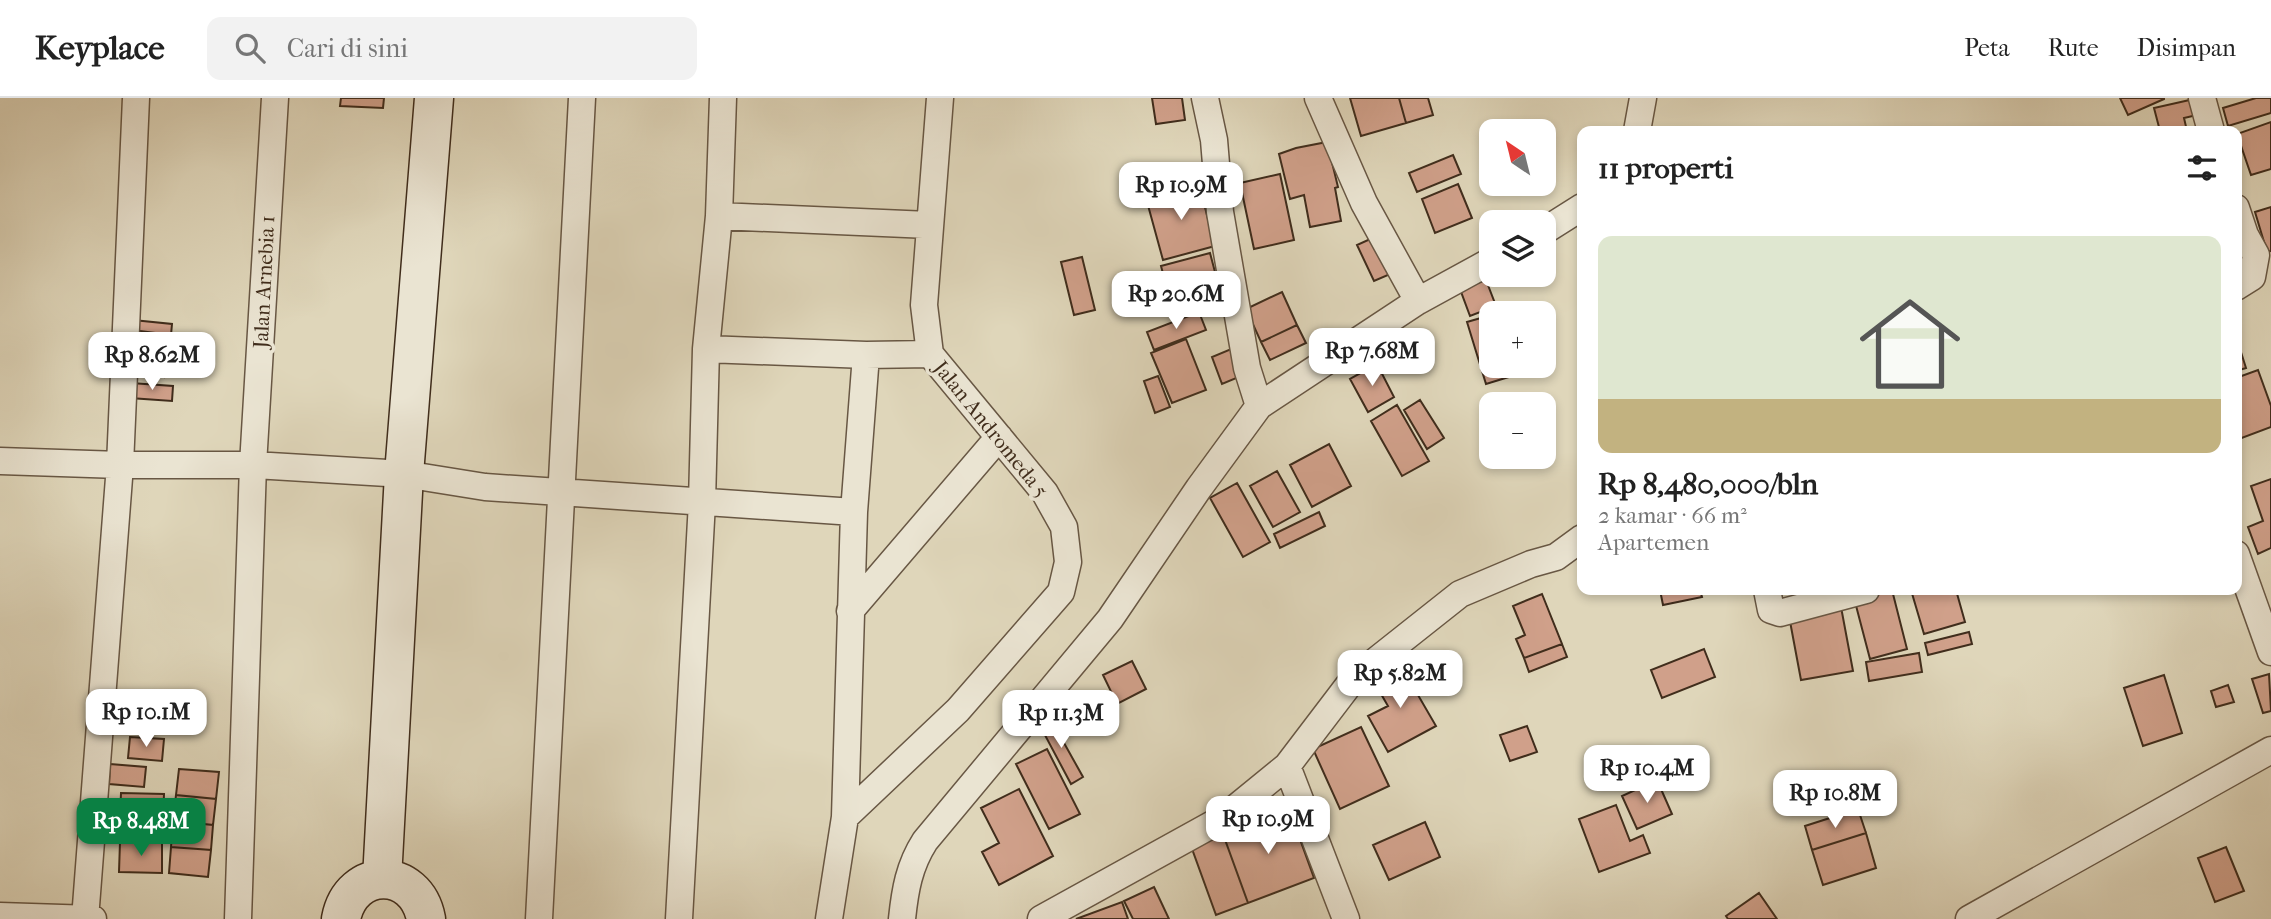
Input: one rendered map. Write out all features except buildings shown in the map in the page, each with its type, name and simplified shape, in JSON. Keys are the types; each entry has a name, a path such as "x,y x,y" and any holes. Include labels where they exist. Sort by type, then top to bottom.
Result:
{"street":[{"path":"85,919 120,465 136,98"},
{"name":"Jalan Arnebia 1","path":"238,919 253,465 275,98"},
{"path":"382,879 404,474 434,98"},
{"path":"539,919 559,492 582,98"},
{"path":"679,919 702,502 706,349 719,216 723,98"},
{"name":"Jalan Andromeda 5","path":"845,817 958,710 1061,592 1068,562 1063,527 1045,493 930,354 924,305 940,98"},
{"path":"1205,98 1214,140 1220,212 1240,329 1247,368 1259,406"},
{"path":"1318,98 1364,203 1418,301"},
{"path":"1638,126 1643,98"},
{"path":"2202,98 2210,126"},
{"path":"1556,223 1577,210"},
{"path":"719,216 929,225"},
{"path":"2242,226 2256,255 2252,277 2242,283"},
{"path":"902,919 910,869 925,841 1110,619 1199,488 1259,406 1418,301 1479,268"},
{"path":"706,349 866,355 930,354"},
{"path":"829,919 845,817 853,512 866,355"},
{"path":"850,611 999,437"},
{"path":"0,461 120,465 253,465 404,474 485,487 853,512"},
{"path":"1041,919 1222,819 1287,766 1354,678 1460,594 1531,564 1556,557 1577,542"},
{"path":"2242,571 2271,652"},
{"path":"1768,595 1771,610 1780,614 1848,595"},
{"path":"1969,919 2271,750"},
{"path":"1287,766 1346,919"},
{"path":"341,919 346,900 353,891 371,881 382,879 404,883 412,890 419,898 426,919"},
{"path":"0,916 93,919"}]}
